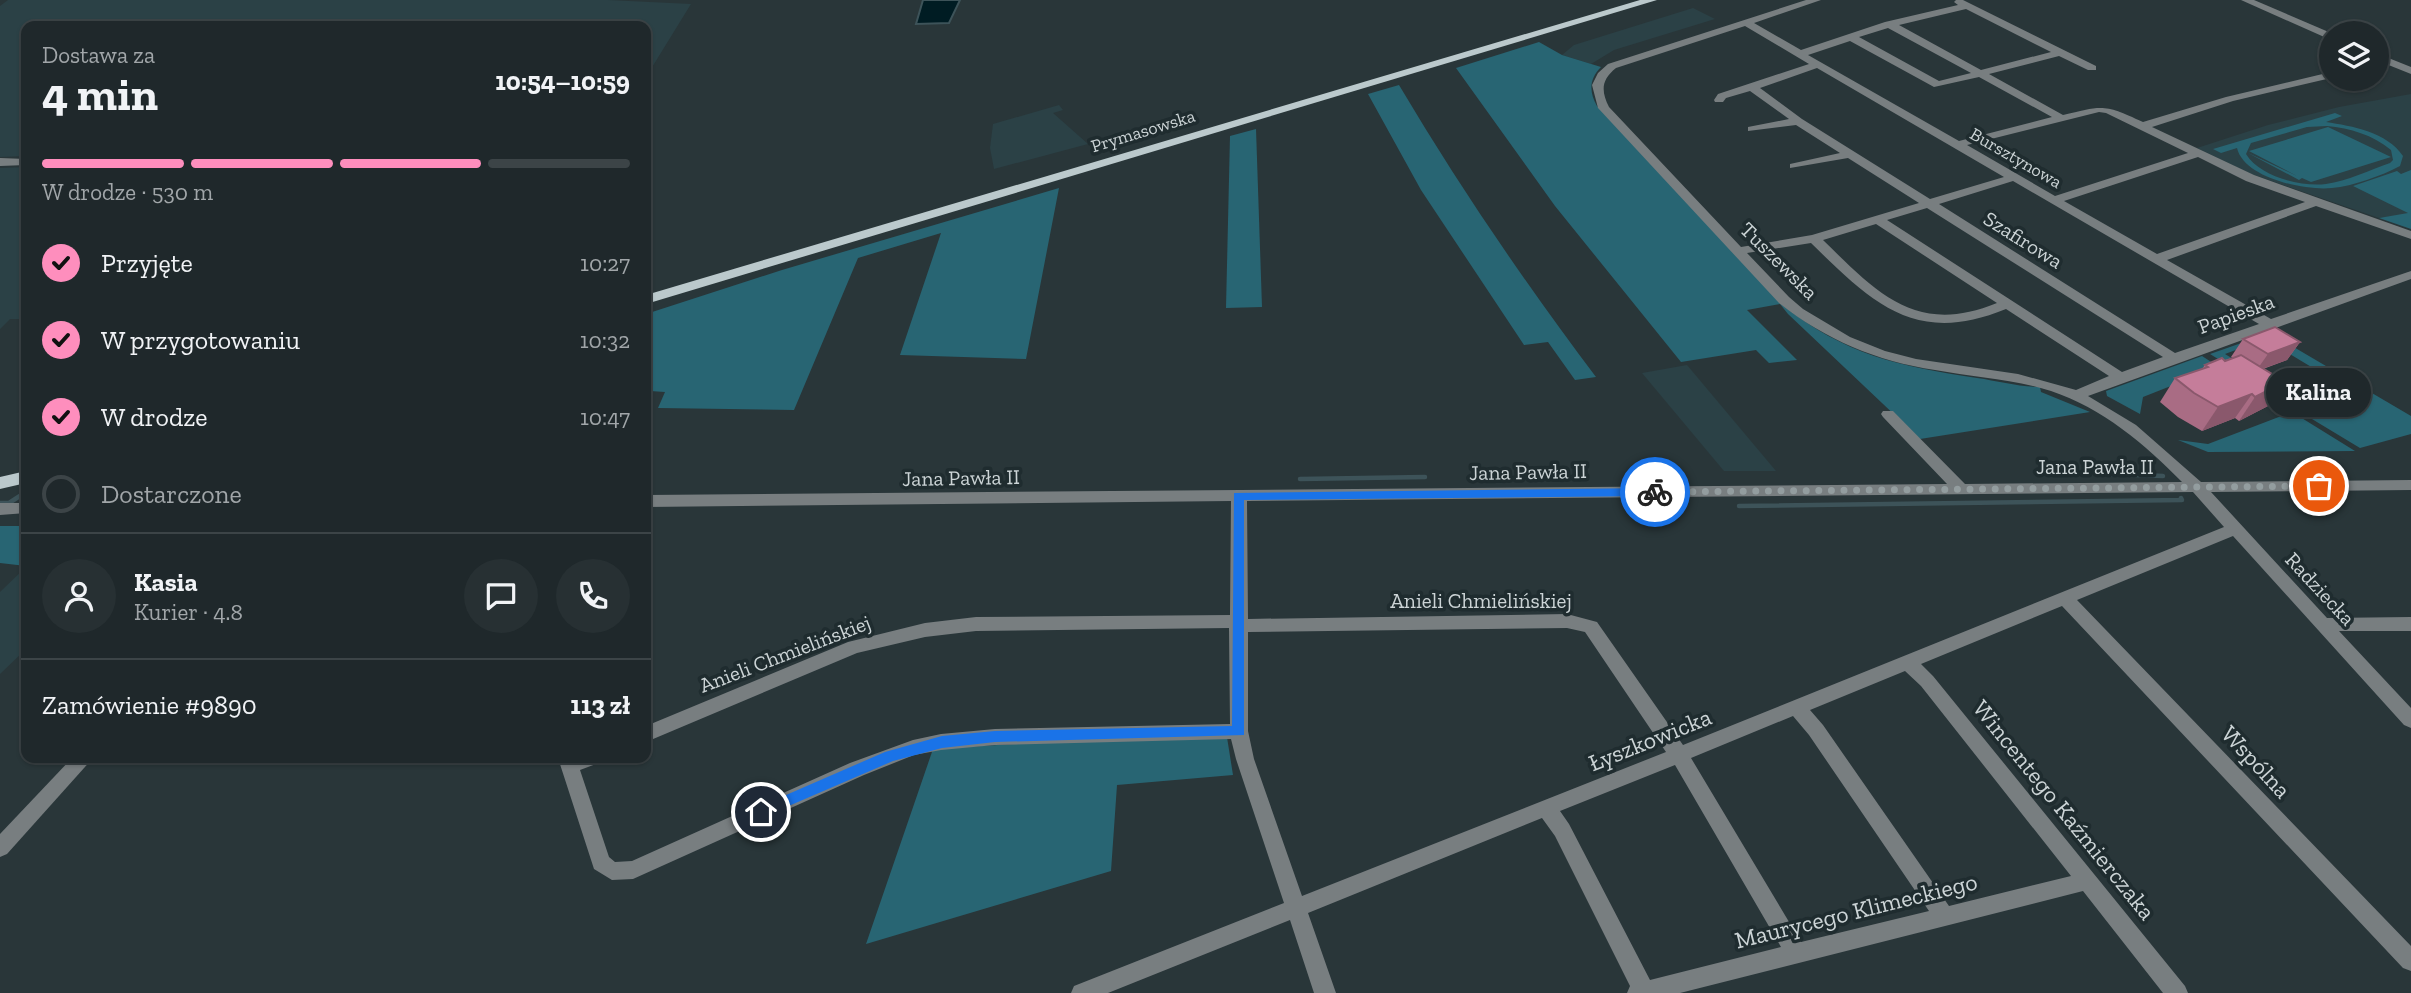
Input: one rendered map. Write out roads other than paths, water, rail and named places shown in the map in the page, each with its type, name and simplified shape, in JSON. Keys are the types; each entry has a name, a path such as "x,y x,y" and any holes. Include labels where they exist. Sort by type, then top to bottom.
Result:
{"main road":[{"name":"Prymasowska","path":"651,299 1652,0"},
{"path":"0,483 21,478"}],"street":[{"name":"Tuszewska","path":"1816,0 1612,66 1602,72 1596,89 1604,108 1797,311 1849,343 1901,360 2029,380 2077,396 2110,413 2138,433 2175,463 2198,487"},
{"path":"1956,0 2092,68"},
{"path":"2246,0 2319,32"},
{"path":"1803,53 1889,24 1968,6"},
{"name":"Bursztynowa","path":"1746,23 1803,53 2269,324"},
{"path":"1889,24 2061,118"},
{"path":"1851,37 1938,85 2061,52"},
{"path":"1719,100 1721,96 1819,64"},
{"path":"2389,65 2411,71"},
{"path":"2142,126 2230,99 2319,78"},
{"name":"Szafirowa","path":"1752,87 1798,121 2175,359"},
{"path":"1959,145 2099,109 2108,110 2250,178 2411,235"},
{"path":"1752,129 1798,121"},
{"path":"1794,166 1850,154"},
{"path":"2054,200 2196,154"},
{"path":"0,162 21,162"},
{"path":"1738,251 1814,239 2015,177"},
{"path":"2158,259 2315,202"},
{"path":"1877,219 2120,377"},
{"path":"1814,239 1880,301 1912,315 1962,321 1986,315 2008,303"},
{"name":"Papieska","path":"2077,396 2089,388 2411,275"},
{"path":"2396,280 2411,288"},
{"path":"1888,414 1961,489"},
{"name":"Jana Pawła II","path":"651,501 2411,485"},
{"name":"Radziecka","path":"2198,487 2411,720"},
{"path":"1238,496 1239,732 1245,759 1325,993"},
{"path":"0,509 21,508"},
{"name":"Łyszkowicka","path":"1082,993 2235,529"},
{"name":"Wspólna","path":"2065,598 2411,961"},
{"name":"Anieli Chmielińskiej","path":"651,732 854,648 925,630 976,624 1567,621 1591,627 1679,755 1796,953"},
{"path":"2322,625 2411,624"},
{"name":"Wincentego Kaźmierczaka","path":"1907,662 1927,681 2177,993"},
{"path":"1796,707 1816,730 1945,917"},
{"path":"568,763 601,863 612,871 633,870 845,774 913,748 995,737 1239,732"},
{"path":"0,848 79,763"},
{"path":"1546,808 1562,830 1642,992"},
{"name":"Maurycego Klimeckiego","path":"1642,992 2088,881"}],"waterway":[{"path":"2110,474 2163,476"},
{"path":"1300,479 1425,477"},
{"path":"0,503 9,503 21,495"},
{"path":"1739,506 2182,500 2181,498"}],"place":[{"name":"Kalina","path":"2319,486"}]}
